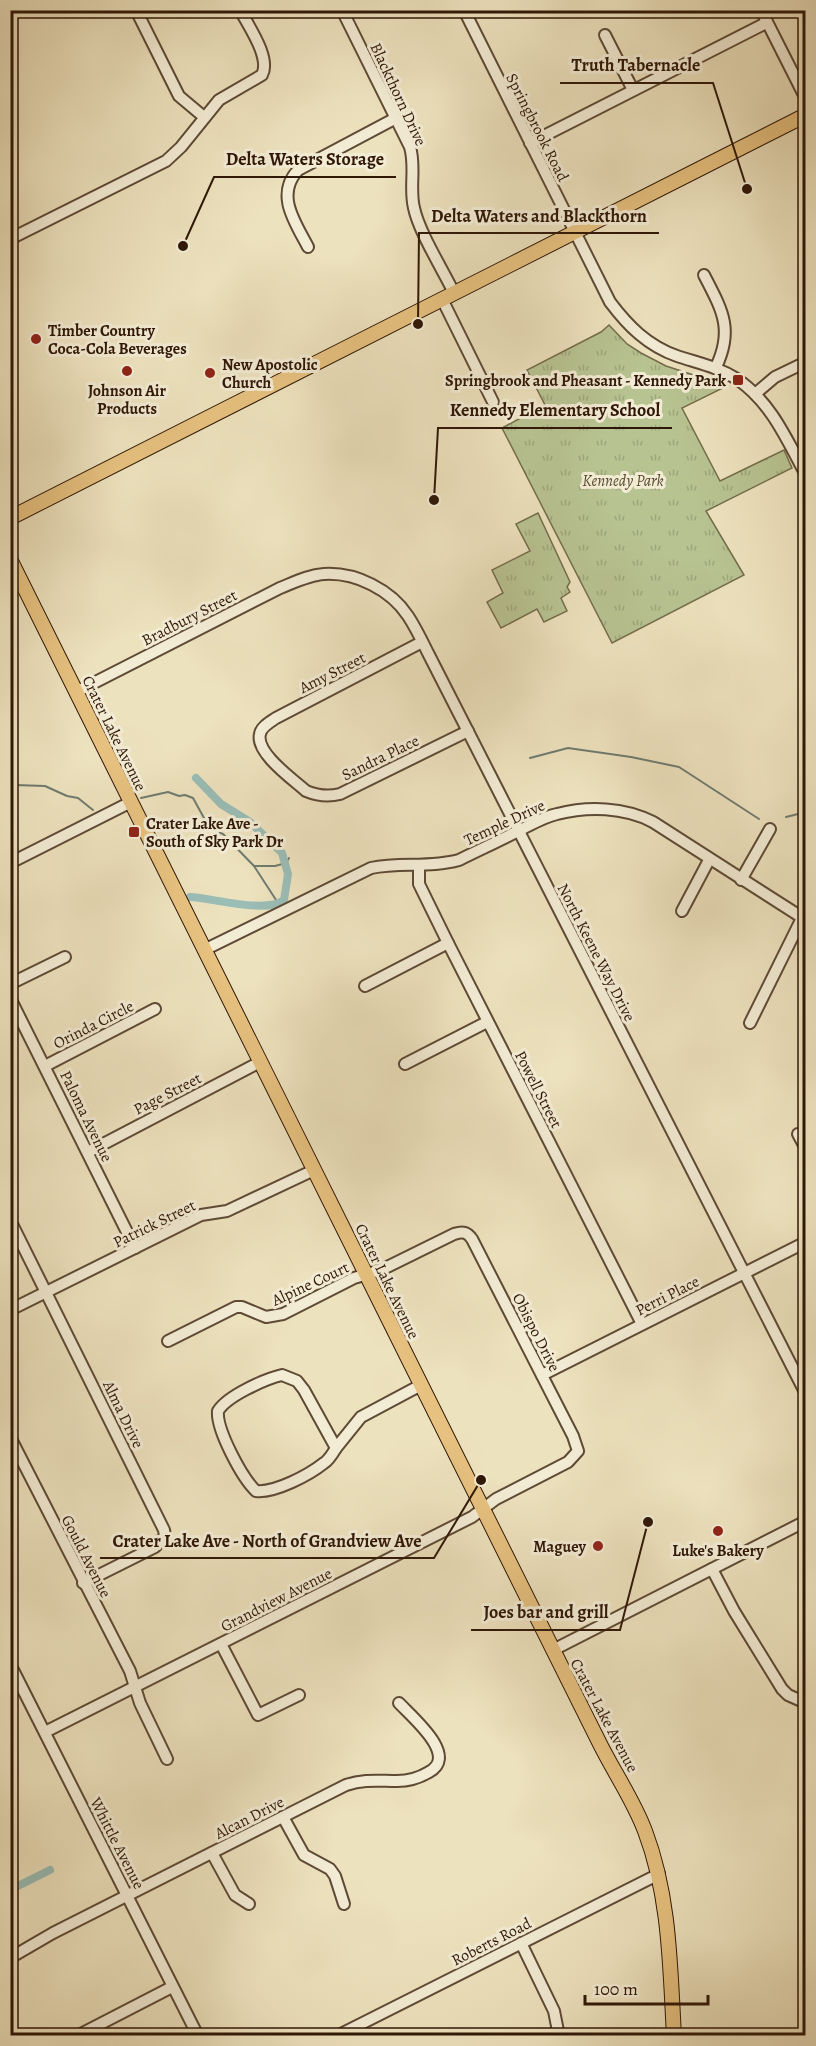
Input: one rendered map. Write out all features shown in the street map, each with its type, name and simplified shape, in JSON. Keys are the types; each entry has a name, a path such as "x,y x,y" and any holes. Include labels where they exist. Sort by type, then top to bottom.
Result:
{"main road":[{"path":"10,518 806,115"},
{"name":"Crater Lake Avenue","path":"10,559 482,1509 601,1746 635,1808 649,1842 665,1904 669,1936 674,2036"}],"street":[{"path":"136,10 179,96 204,117"},
{"path":"10,239 165,161 182,147 219,100 262,75 266,63 263,54 240,10"},
{"name":"Blackthorn Drive","path":"342,10 407,138 412,154 411,188 416,216 493,402"},
{"name":"Springbrook Road","path":"464,10 610,302 625,322 657,347 677,356 716,367 738,380 755,394 773,414 806,475"},
{"path":"761,10 806,99"},
{"path":"530,143 766,23"},
{"path":"605,35 633,90"},
{"path":"308,247 287,203 287,189 293,176 298,170 396,118"},
{"path":"704,275 723,312 726,326 726,341 716,367"},
{"path":"755,394 775,377 806,362"},
{"name":"North Keene Way Drive","path":"318,575 334,574 356,579 384,592 395,600 409,617 806,1394"},
{"name":"Bradbury Street","path":"76,692 280,588 318,575"},
{"name":"Amy Street","path":"260,734 262,729 276,718 422,642"},
{"name":"Sandra Place","path":"260,734 262,748 267,756 306,792 331,796 340,794 468,731"},
{"path":"10,863 131,802"},
{"name":"Temple Drive","path":"204,950 362,872 379,867 448,863 459,860 555,814 597,810 626,811 638,814 804,919"},
{"path":"741,880 770,829"},
{"path":"682,911 709,860"},
{"name":"Powell Street","path":"419,865 419,884 642,1324"},
{"path":"750,1023 804,919"},
{"path":"364,986 448,943"},
{"path":"10,984 65,957"},
{"name":"Paloma Avenue","path":"10,998 135,1248"},
{"name":"Orinda Circle","path":"45,1066 155,1009"},
{"path":"405,1064 487,1022"},
{"name":"Page Street","path":"88,1152 260,1062"},
{"path":"798,1134 806,1149"},
{"name":"Patrick Street","path":"10,1310 201,1215 227,1211 314,1170"},
{"name":"Alma Drive","path":"11,1222 162,1524 165,1536 154,1547 83,1583"},
{"name":"Alpine Court","path":"168,1341 236,1308 242,1307 266,1317 283,1314 354,1278 381,1270 454,1234 463,1232"},
{"name":"Obispo Drive","path":"463,1232 469,1234 472,1239 573,1436 578,1451"},
{"name":"Perri Place","path":"542,1375 806,1242"},
{"path":"336,1448 304,1390 297,1381 289,1377 271,1378 228,1400 219,1411 219,1427 247,1480 256,1491 273,1490 326,1462 361,1417 421,1385"},
{"name":"Gould Avenue","path":"10,1437 130,1671 140,1703 167,1759"},
{"name":"Grandview Avenue","path":"45,1732 461,1522 496,1499 568,1462 578,1451"},
{"path":"553,1650 806,1521"},
{"path":"712,1569 734,1611 782,1689 788,1695 806,1703"},
{"path":"221,1644 258,1715 299,1695"},
{"name":"Whittle Avenue","path":"10,1664 198,2036"},
{"name":"Alcan Drive","path":"10,1958 44,1937 127,1894 346,1785 367,1779 408,1780 438,1766 440,1756 436,1747 399,1703"},
{"path":"283,1817 304,1855 330,1869 335,1876 344,1904"},
{"path":"212,1853 235,1895 249,1904"},
{"name":"Roberts Road","path":"338,2036 658,1874"},
{"path":"521,1943 555,2011 559,2036"},
{"path":"77,2036 172,1987"}],"green space":[{"name":"Kennedy Park","path":"609,325 627,344 666,366 727,386 682,408 720,481 784,450 792,468 706,511 744,575 612,643 502,428 545,405 527,370 601,332"},
{"path":"538,513 570,582 567,587 570,592 561,598 567,611 544,622 537,609 501,628 487,602 503,593 492,570 530,551 516,524"}],"waterway":[{"path":"530,758 568,748 679,767 759,819"},
{"path":"190,897 239,904 265,906 276,904 284,900 288,874 282,853 250,822 221,804 196,778"},
{"path":"10,789 15,785 45,786 67,796 78,798 93,810"},
{"path":"10,791 14,803 10,818"},
{"path":"141,798 168,792 193,798 204,818 215,831 223,834 254,866 275,866 286,863 289,858"},
{"path":"786,817 806,812"},
{"path":"254,866 278,903"},
{"path":"10,1890 50,1870"}],"place":[{"name":"Truth Tabernacle","path":"747,189"},
{"name":"Delta Waters Storage","path":"183,246"},
{"name":"Delta Waters and Blackthorn","path":"418,324"},
{"name":"Timber Country Coca-Cola Beverages","path":"36,339"},
{"name":"Johnson Air Products","path":"127,371"},
{"name":"New Apostolic Church","path":"210,373"},
{"name":"Springbrook and Pheasant - Kennedy Park","path":"738,380"},
{"name":"Kennedy Elementary School","path":"434,500"},
{"name":"Crater Lake Ave - South of Sky Park Dr","path":"134,832"},
{"name":"Crater Lake Ave - North of Grandview Ave","path":"481,1480"},
{"name":"Joes bar and grill","path":"648,1522"},
{"name":"Luke's Bakery","path":"718,1531"},
{"name":"Maguey","path":"598,1546"}]}
